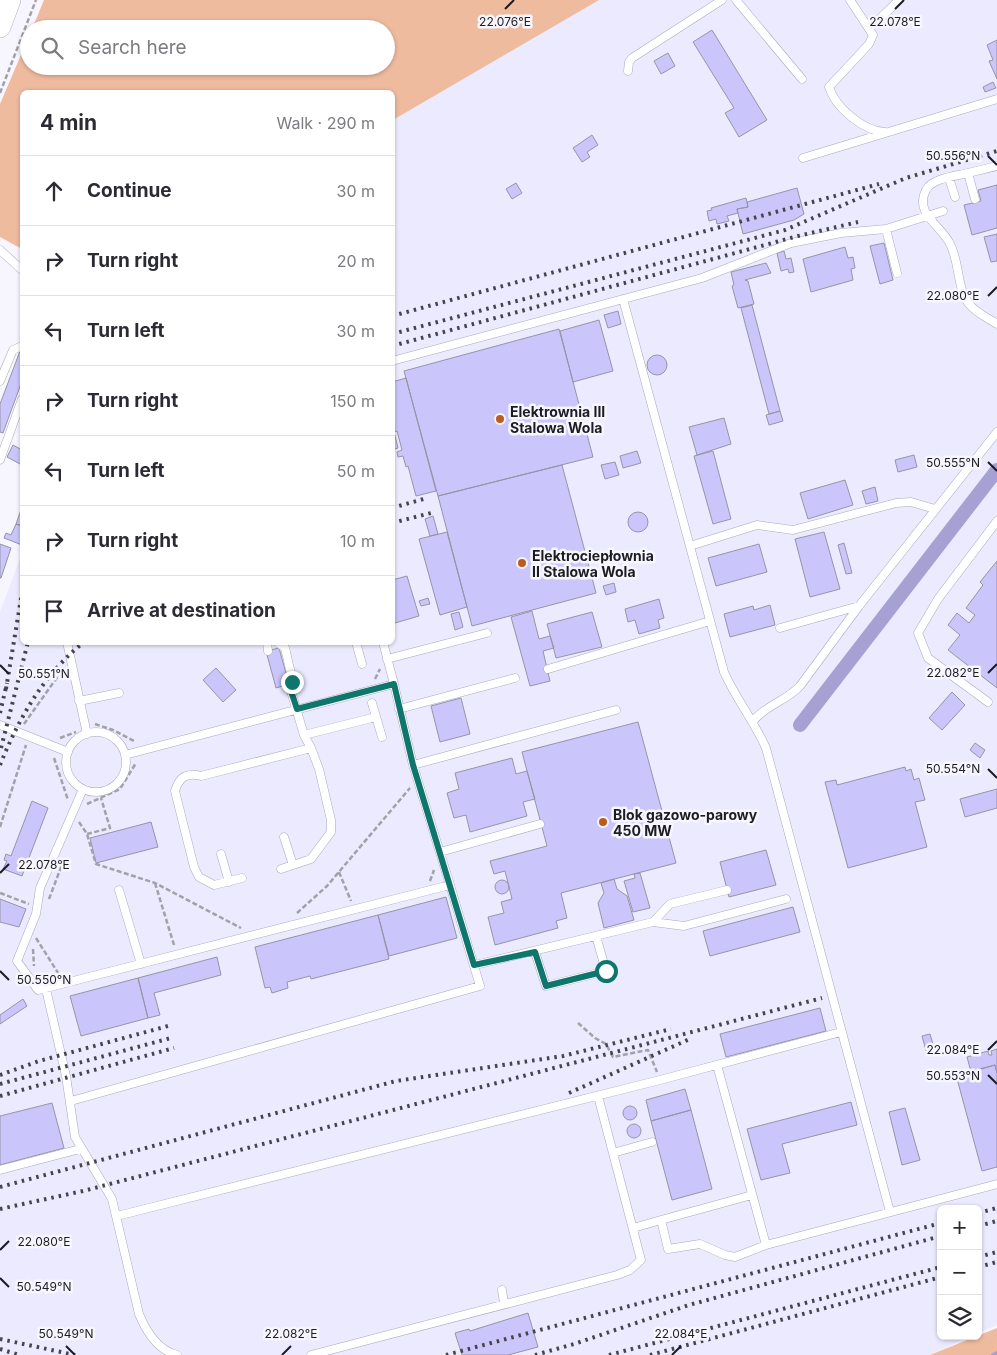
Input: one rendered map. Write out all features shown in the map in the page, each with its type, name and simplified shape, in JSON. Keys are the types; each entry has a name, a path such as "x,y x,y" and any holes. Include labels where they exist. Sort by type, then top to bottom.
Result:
{"main road":[{"path":"0,27 10,0"}],"lane":[{"path":"628,71 629,62 632,58 722,0"},
{"path":"736,0 802,79"},
{"path":"850,0 873,35 869,44 830,86 832,95 844,110 878,132 888,132"},
{"path":"869,29 898,0"},
{"path":"803,158 997,100"},
{"path":"997,166 935,182 927,188 924,196 926,216 950,242 965,297 969,305 997,324"},
{"path":"968,173 975,199"},
{"path":"949,178 955,197"},
{"path":"395,361 702,278 791,243 841,233 859,234 886,229 943,211"},
{"path":"886,229 897,273"},
{"path":"0,250 20,268"},
{"path":"623,300 724,672 733,691 753,721 766,748 890,1212"},
{"path":"0,381 13,350 20,347"},
{"path":"0,460 20,405"},
{"path":"753,721 768,706 794,693 859,606 997,432"},
{"path":"690,546 757,525 793,530 896,503 911,502 936,509"},
{"path":"988,702 928,658 918,633 938,599 997,521"},
{"path":"780,628 859,606"},
{"path":"548,669 710,621"},
{"path":"388,660 487,633"},
{"path":"68,645 87,731"},
{"path":"281,645 285,648 292,682 291,691 304,735 312,748 331,820 331,832 311,859 281,869"},
{"path":"357,645 362,664"},
{"path":"71,1101 480,986 413,765 384,645"},
{"path":"399,709 515,678"},
{"path":"125,755 394,684"},
{"path":"79,701 119,693"},
{"path":"372,703 382,737"},
{"path":"413,765 616,710"},
{"path":"304,735 376,717"},
{"path":"0,725 68,752"},
{"path":"87,731 107,735 118,743 125,755 123,774 118,782 102,791 83,789 70,777 67,769 68,752 76,740 87,731"},
{"path":"242,878 214,885 199,877 194,867 175,792 177,784 182,776 192,774 201,776 312,748"},
{"path":"83,789 40,888 36,914 16,961 38,990 450,885"},
{"path":"440,852 540,824"},
{"path":"284,838 293,865"},
{"path":"221,854 229,882"},
{"path":"120,890 141,964"},
{"path":"653,922 670,904 727,890"},
{"path":"474,965 535,952 653,922 684,926 786,899"},
{"path":"535,952 546,986 606,971 596,936"},
{"path":"46,989 71,1101 74,1137 112,1198 139,1314 146,1332 158,1344 177,1355"},
{"path":"116,1216 598,1096 841,1032"},
{"path":"717,1065 766,1245"},
{"path":"311,1355 400,1333 630,1270 641,1260 598,1096"},
{"path":"613,1153 652,1142"},
{"path":"0,1170 80,1149"},
{"path":"661,1220 668,1249 700,1244 724,1255 734,1257 766,1245 997,1184"},
{"path":"634,1228 752,1195"},
{"path":"502,1290 504,1303"}],"path":[{"path":"28,20 36,0"},
{"path":"0,93 20,41"},
{"path":"374,680 380,665 388,660"},
{"path":"23,725 45,692 71,661"},
{"path":"18,723 32,729"},
{"path":"59,738 87,731 96,724 113,730 135,742 141,742"},
{"path":"18,742 35,748"},
{"path":"0,827 26,745"},
{"path":"48,754 56,762 73,811 87,834 96,864 155,883 221,916 244,931 236,933"},
{"path":"84,810 88,804 120,789 134,766 140,760"},
{"path":"305,915 295,916 316,898 414,783 416,792"},
{"path":"87,834 110,828 101,798"},
{"path":"76,831 81,816"},
{"path":"48,902 65,858"},
{"path":"429,882 433,876 434,864"},
{"path":"339,872 351,902 360,900"},
{"path":"155,883 175,949"},
{"path":"0,893 28,903 36,914"},
{"path":"35,969 33,959 35,937 61,978 56,980"},
{"path":"578,1023 602,1043 606,1044 613,1057 648,1050 660,1080"}],"shaded area":[{"path":"44,0 599,0 395,119 395,90 20,90 20,248 0,237 0,104 20,57 20,75 395,75 395,20 36,20"},
{"path":"598,0 997,0 997,1325 982,1331 982,1205 937,1205 937,1340 962,1340 930,1355 0,1355 0,612 20,558 20,645 395,645 395,119"},
{"path":"997,1328 997,1355 930,1355 967,1340 982,1340 982,1334"}],"building":[{"path":"712,30 767,120 739,137 725,113 734,108 693,42"},
{"path":"997,40 997,79 989,61 993,60 987,45"},
{"path":"668,53 675,66 661,74 654,61"},
{"path":"993,82 996,88 985,92 983,87"},
{"path":"592,135 598,145 587,152 590,157 582,162 573,148"},
{"path":"516,183 522,193 512,199 506,189"},
{"path":"997,185 997,228 972,235 964,205 981,201 978,190"},
{"path":"797,188 804,214 794,220 743,234 737,209 748,207 747,202"},
{"path":"746,198 748,207 737,209 738,213 727,216 729,221 717,224 716,219 709,221 707,211 712,210 711,208"},
{"path":"997,234 997,261 991,262 984,237"},
{"path":"884,243 893,280 880,284 870,246"},
{"path":"845,247 848,258 853,257 855,268 851,269 853,280 811,292 803,259"},
{"path":"784,251 786,259 791,258 794,272 789,273 788,269 781,271 777,253"},
{"path":"766,263 771,273 745,280 748,281 754,304 738,308 732,286 734,285 731,272"},
{"path":"752,305 780,411 769,414 741,308"},
{"path":"618,311 621,324 608,328 604,315"},
{"path":"599,320 613,371 573,382 560,331"},
{"name":"Elektrownia III Stalowa Wola","path":"559,329 593,457 438,496 404,371"},
{"path":"20,351 20,386 3,433 0,432 0,404"},
{"path":"657,355 664,358 667,365 664,372 657,375 650,372 647,365 650,358"},
{"path":"406,378 436,491 416,496 408,466 406,467 403,456 398,457 397,452 402,450 397,431 395,432 395,381"},
{"path":"780,411 783,421 769,425 766,415"},
{"path":"724,418 731,444 697,455 689,427"},
{"path":"395,436 398,448 395,449"},
{"path":"13,445 20,449 20,464 7,457"},
{"path":"637,451 641,463 623,468 620,456"},
{"path":"713,451 731,519 713,524 694,456"},
{"path":"914,455 917,467 898,472 895,460"},
{"path":"615,462 619,475 605,479 601,465"},
{"name":"Elektrociepłownia II Stalowa Wola","path":"562,465 596,593 472,626 438,496"},
{"path":"845,480 853,505 808,519 800,493"},
{"path":"875,487 878,501 866,504 862,491"},
{"path":"638,512 645,515 648,522 645,529 638,532 631,529 628,522 631,515"},
{"path":"20,513 20,525 16,524"},
{"path":"433,516 438,534 430,536 425,519"},
{"path":"16,524 20,525 20,544 4,538 6,533 11,535"},
{"path":"447,532 467,607 440,615 419,539"},
{"path":"824,532 840,589 810,597 795,539"},
{"path":"844,543 852,573 846,574 838,545"},
{"path":"0,544 11,548 1,578 0,578"},
{"path":"759,544 767,572 716,586 708,558"},
{"path":"997,561 997,688 948,650 960,635 948,625 957,613 969,623 975,615 966,608 983,585 980,582"},
{"path":"407,576 419,616 395,623 395,579"},
{"path":"614,583 616,592 606,595 603,586"},
{"path":"428,598 430,604 421,606 419,601"},
{"path":"659,599 664,618 658,620 660,628 639,634 635,620 628,622 625,609"},
{"path":"770,605 775,625 730,637 724,614 753,606 754,610"},
{"path":"532,611 539,639 550,636 554,648 543,651 550,681 530,686 511,617"},
{"path":"459,612 463,627 455,630 451,614"},
{"path":"592,612 602,647 556,658 547,624"},
{"path":"279,648 289,684 276,688 266,651"},
{"path":"216,668 236,690 223,702 203,680"},
{"path":"952,692 965,705 942,730 929,718"},
{"path":"461,698 470,734 440,742 431,706"},
{"name":"Blok gazowo-parowy 450 MW","path":"638,722 676,863 561,893 567,918 556,921 558,928 495,945 488,917 504,913 501,902 512,899 505,871 494,874 490,861 547,846 522,752"},
{"path":"975,743 985,750 980,758 970,750"},
{"path":"512,758 516,774 527,771 535,799 523,802 527,816 470,832 466,815 454,818 447,793 459,789 455,773"},
{"path":"905,767 906,771 911,769 914,780 919,778 925,800 915,802 927,847 848,868 825,782 836,780 837,785"},
{"path":"997,789 997,808 965,817 960,799"},
{"path":"32,801 48,808 22,876 3,869 7,861 4,860 6,854 11,856"},
{"path":"151,822 158,847 96,863 90,838"},
{"path":"766,850 776,885 729,897 720,862"},
{"path":"640,873 650,908 633,912 624,881 635,878 634,874"},
{"path":"614,879 617,889 627,896 634,920 604,928 598,903 604,893 601,883"},
{"path":"502,880 507,882 509,887 507,892 502,894 497,892 495,887 497,882"},
{"path":"446,897 457,938 389,956 378,915"},
{"path":"0,899 26,909 19,927 0,922"},
{"path":"793,907 800,932 710,956 703,931"},
{"path":"378,915 389,959 311,979 310,976 287,982 288,988 272,993 270,987 265,988 255,947"},
{"path":"217,957 221,975 154,993 160,1015 148,1018 138,978"},
{"path":"138,978 148,1018 81,1036 70,996"},
{"path":"23,999 27,1006 0,1024 0,1015"},
{"path":"820,1008 826,1031 726,1057 720,1034"},
{"path":"930,1034 935,1051 927,1054 922,1036"},
{"path":"997,1049 997,1073 995,1065 971,1072 967,1057 988,1051 989,1055 992,1055 991,1051"},
{"path":"995,1065 997,1073 997,1167 982,1171 956,1075"},
{"path":"685,1089 691,1110 651,1121 646,1100"},
{"path":"851,1102 857,1125 782,1144 790,1173 761,1180 747,1129"},
{"path":"52,1103 64,1148 0,1165 0,1116"},
{"path":"627,1106 633,1106 637,1113 633,1120 627,1120 623,1116 623,1110"},
{"path":"905,1108 920,1160 902,1165 889,1112"},
{"path":"691,1110 712,1189 672,1200 651,1121"},
{"path":"631,1124 637,1124 641,1131 637,1138 631,1138 627,1134 627,1128"},
{"path":"528,1313 538,1347 508,1355 462,1355 455,1333 469,1329 470,1331"}],"waterway":[{"path":"800,725 997,470"},
{"path":"993,1355 997,1353"}],"railway":[{"path":"395,333 785,230 906,178 997,151"},
{"path":"395,315 879,184"},
{"path":"395,345 798,236 858,222"},
{"path":"395,507 427,498"},
{"path":"395,522 431,513"},
{"path":"6,689 20,605"},
{"path":"1,748 27,645"},
{"path":"0,765 24,714 44,683 81,645"},
{"path":"0,713 7,683"},
{"path":"0,1209 83,1191 822,998"},
{"path":"0,1075 39,1061 168,1026"},
{"path":"0,1187 396,1081 563,1056 671,1029"},
{"path":"0,1084 171,1038"},
{"path":"569,1093 692,1038"},
{"path":"0,1096 174,1048"},
{"path":"982,1212 997,1208"},
{"path":"982,1225 997,1221"},
{"path":"446,1355 937,1224"},
{"path":"535,1355 574,1344 689,1305 937,1237"},
{"path":"982,1256 997,1252"},
{"path":"982,1266 997,1262"},
{"path":"609,1355 937,1268"},
{"path":"650,1355 937,1278"},
{"path":"0,1339 75,1355"},
{"path":"0,1349 19,1355"}],"place":[{"name":"Elektrownia III Stalowa Wola","path":"500,419"},
{"name":"Elektrociepłownia II Stalowa Wola","path":"522,563"},
{"name":"Blok gazowo-parowy 450 MW","path":"603,822"}],"route":[{"path":"292,682 291,691 297,709 394,684 413,765 474,965 535,952 546,986 606,971"}]}
